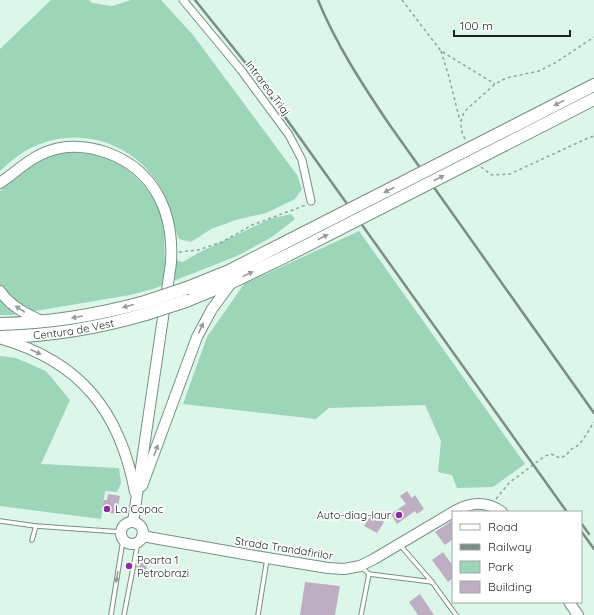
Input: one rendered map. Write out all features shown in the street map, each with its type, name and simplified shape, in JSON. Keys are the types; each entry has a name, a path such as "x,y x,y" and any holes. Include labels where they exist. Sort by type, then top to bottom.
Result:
{"highway":[{"path":"501,140 594,85"},
{"path":"0,324 44,322 88,315 145,302 187,288 285,249 501,140 594,99"},
{"name":"Centura de Vest","path":"0,337 34,335 84,329 106,325 146,314 186,301 232,282 285,249"}],"main road":[{"path":"0,189 3,181 29,160 59,148 80,146 112,154 140,171 152,185 166,213 170,232 171,252 168,285 133,522"},
{"path":"136,499 145,480 197,337 212,309 232,282"},
{"path":"0,291 14,306 32,317 44,322"},
{"path":"0,337 56,361 76,377 96,397 104,409 118,437 130,468 136,499"},
{"name":"Strada Trandafirilor","path":"454,511 461,507 472,504 483,504 500,511"},
{"name":"Strada Trandafirilor","path":"140,539 337,569 360,566 452,512"},
{"path":"133,522 137,523 142,528 140,539 132,544 122,536 124,526 133,522"},
{"path":"570,603 578,615"}],"street":[{"name":"Intrarea Triaj","path":"183,0 241,70 289,135 302,160 311,202"}],"lane":[{"path":"0,521 122,536 111,615"},
{"path":"32,540 36,526"},
{"path":"124,615 140,539"},
{"path":"399,544 432,582 456,615"},
{"path":"258,615 267,558"},
{"path":"360,566 369,574 432,582"},
{"path":"361,615 369,574"}],"path":[{"path":"402,0 441,51 495,84"},
{"path":"460,122 462,115 466,110 495,84 506,78 539,71 555,63 594,37"},
{"path":"441,51 463,136 467,142"},
{"path":"480,167 492,175 510,174 594,136"},
{"path":"171,252 198,250 222,242 252,225 311,202"},
{"path":"493,507 498,496 509,483 548,454 555,454 560,458 567,455 570,449 579,445 583,441 594,422"}],"green space":[{"path":"51,0 89,0 92,3 112,6 131,0 161,0 193,35 297,175 302,189 295,199 266,213 236,220 211,229 191,242 179,239 165,196 152,175 139,162 110,144 93,139 58,139 29,149 0,171 0,49"},
{"path":"77,151 106,157 120,164 137,178 145,187 158,206 162,217 164,227 165,258 183,262 198,253 270,219 291,214 295,219 272,237 237,256 153,289 130,295 12,315 0,315 0,191 26,169 44,159"},
{"path":"359,231 525,464 493,487 457,488 452,475 438,472 441,441 425,405 329,408 316,419 183,404 207,337 244,284"},
{"path":"0,356 16,358 46,371 70,400 41,464 119,468 121,483 117,492 105,491 101,519 0,506"}],"building":[{"path":"407,491 412,498 415,495 424,509 417,514 415,511 397,524 391,514 406,504 400,496"},
{"path":"108,494 120,496 117,514 105,512 105,508 102,507 104,500 107,500"},
{"path":"371,515 384,522 377,533 364,526"},
{"path":"452,521 452,540 445,545 435,532"},
{"path":"443,552 452,565 452,579 448,582 432,560"},
{"path":"137,562 147,564 146,573 136,571"},
{"path":"305,582 340,586 335,615 300,615"},
{"path":"420,594 434,615 418,615 409,602"}],"railway":[{"path":"195,0 252,71 566,511"},
{"path":"318,0 341,48 359,79 389,124 594,413"},
{"path":"582,524 589,534"},
{"path":"582,532 594,549"}],"place":[{"name":"La Copac","path":"107,509"},
{"name":"Auto-diag-laur","path":"399,515"},
{"name":"Poarta 1 Petrobrazi","path":"129,566"}]}
